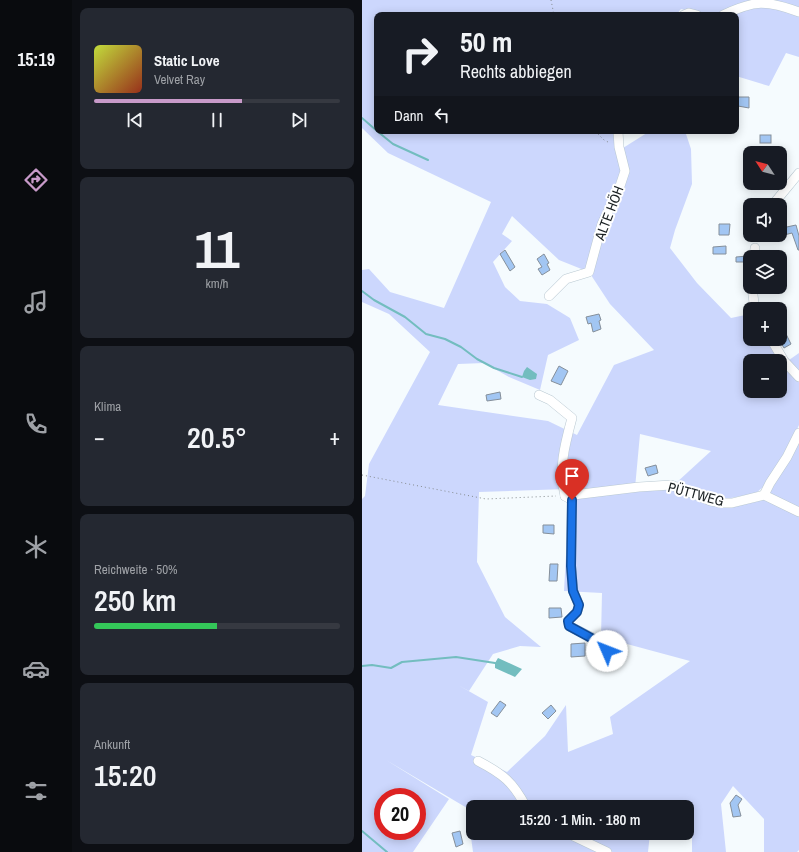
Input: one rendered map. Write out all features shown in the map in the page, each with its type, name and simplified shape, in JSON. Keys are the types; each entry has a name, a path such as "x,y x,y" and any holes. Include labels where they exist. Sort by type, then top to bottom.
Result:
{"lane":[{"path":"728,12 749,2 759,1 784,5 799,12"},
{"name":"ALTE HÖH","path":"549,296 566,279 589,272 602,224 619,189 625,171 618,147 618,134"},
{"path":"778,198 799,173"},
{"path":"774,346 784,361 799,377"},
{"path":"539,395 550,400 572,418 562,462 561,475 565,496 572,500 571,566 573,591 579,605 577,612 568,621 568,624 569,626 599,641 608,649 604,654 597,654"},
{"path":"799,433 787,457 764,495 799,512"},
{"name":"PÜTTWEG","path":"565,496 640,487 671,485 711,501 722,503 732,503 764,495"},
{"path":"478,761 496,771 509,781 518,791 522,800"},
{"path":"582,840 607,852"}],"path":[{"path":"550,0 553,12"},
{"path":"598,134 604,140 618,147"},
{"path":"362,475 486,499 565,496"}],"shaded area":[{"path":"362,0 799,0 799,57 786,53 769,86 739,77 739,12 693,12 681,9 678,12 374,12 374,134 617,134 623,148 645,134 686,134 691,149 692,184 670,248 697,283 731,318 743,315 743,346 771,346 775,354 743,354 743,398 787,398 787,361 799,353 799,425 782,461 768,483 756,493 731,498 730,508 759,501 770,490 799,438 799,850 797,852 764,852 764,819 733,786 721,804 726,852 692,852 692,840 694,840 694,800 466,800 466,807 386,760 449,799 426,833 426,788 374,788 374,840 421,840 413,852 362,852 362,499 365,496 369,464 430,352 389,314 362,302 362,270 369,269 390,292 444,308 491,202 388,153 362,128","holes":["512,216 559,260 589,272 610,304 654,350 614,365 577,435 548,421 438,405 458,364 484,363 509,377 540,390 548,355 579,340 570,318 547,304 520,301 505,287 493,262 512,241 502,234","640,434 711,451 676,483 635,488","567,489 569,500 564,591 602,593 601,637 690,661 610,717 613,734 568,752 566,705 545,736 507,772 471,755 488,702 458,685 469,691 493,654 520,646 541,647 505,617 477,562 479,492"]},
{"path":"527,367 537,374 536,379 530,380 522,377"},
{"path":"498,658 522,669 515,677 495,668 495,663"},
{"path":"471,840 649,840 648,852 473,852"}],"building":[{"path":"739,97 749,97 749,108 739,106"},
{"path":"760,135 771,135 771,143 760,143"},
{"path":"719,224 730,224 729,235 719,235"},
{"path":"796,225 799,236 799,250 792,233 787,234 787,227"},
{"path":"726,246 726,254 713,254 713,247"},
{"path":"505,250 515,267 510,271 500,254"},
{"path":"544,254 549,263 547,264 550,270 542,275 538,269 542,267 537,259"},
{"path":"743,256 743,262 736,262 736,257"},
{"path":"599,314 601,329 593,332 591,323 588,324 586,317"},
{"path":"787,336 791,344 784,348 783,346 787,346"},
{"path":"559,366 568,371 561,385 551,381"},
{"path":"500,392 501,399 487,401 486,395"},
{"path":"656,465 658,473 648,476 645,468"},
{"path":"543,525 554,525 554,534 543,533"},
{"path":"550,564 558,564 557,581 549,581"},
{"path":"549,608 561,608 562,617 549,618"},
{"path":"585,643 585,656 571,657 571,644"},
{"path":"500,701 506,705 497,717 491,713"},
{"path":"551,705 556,711 548,719 542,713"},
{"path":"736,795 742,799 738,805 741,816 733,817 730,803"},
{"path":"460,831 463,844 456,847 452,833"}],"waterway":[{"path":"362,118 374,128"},
{"path":"381,134 393,144 428,160"},
{"path":"362,291 374,300 405,317 426,334 445,339 461,347 477,359 494,368 522,377"},
{"path":"362,666 372,665 391,668 402,662 456,657 495,663"},
{"path":"362,831 387,852"}],"route":[{"path":"572,500 571,566 573,591 579,605 577,612 568,621 568,624 569,626 599,641 606,646 608,649 607,651"}]}
